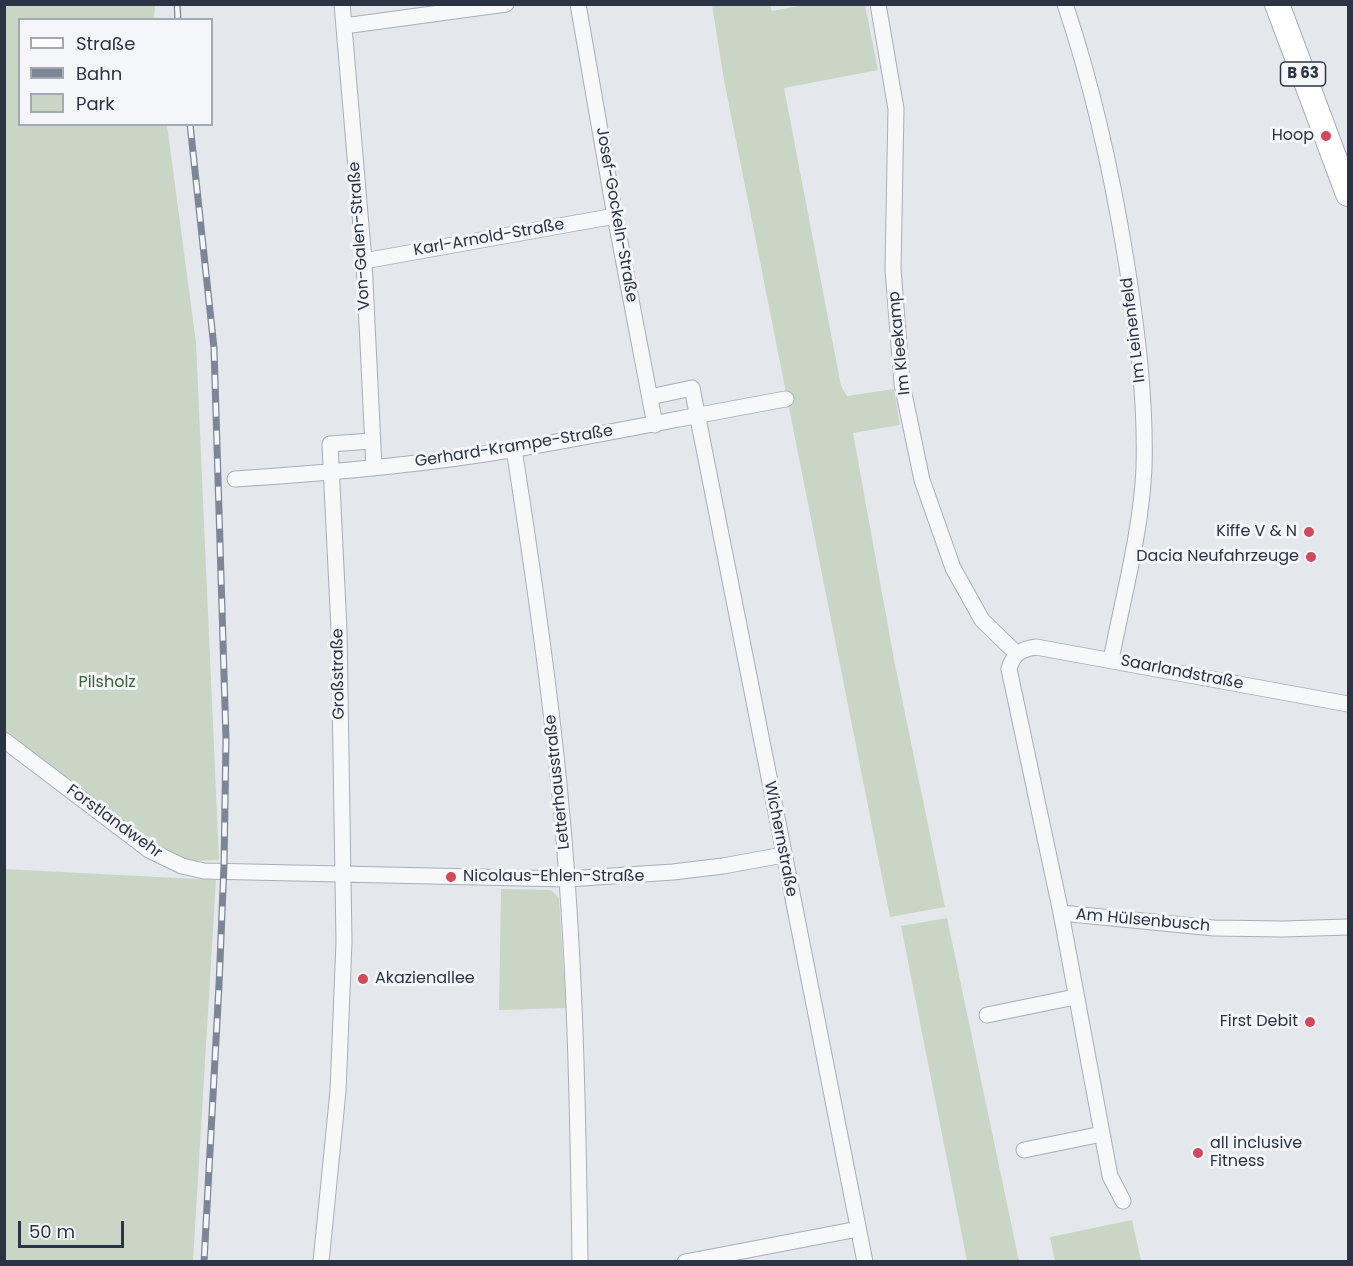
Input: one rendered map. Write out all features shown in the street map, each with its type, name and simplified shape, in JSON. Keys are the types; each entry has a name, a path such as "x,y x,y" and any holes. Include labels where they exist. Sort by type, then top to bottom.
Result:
{"main road":[{"name":"B 63","path":"1277,4 1348,194"}],"street":[{"name":"Von-Galen-Straße","path":"342,4 364,261 374,468"},
{"path":"344,26 506,4"},
{"name":"Josef-Gockeln-Straße","path":"578,4 655,425"},
{"name":"Im Kleekamp","path":"878,4 896,109 893,268 902,384 920,470 935,521 953,568 982,620 1016,653"},
{"name":"Im Leinenfeld","path":"1065,4 1099,124 1117,209 1135,319 1141,382 1144,467 1140,512 1111,660"},
{"name":"Karl-Arnold-Straße","path":"364,261 615,216"},
{"path":"650,397 692,388 697,415"},
{"name":"Gerhard-Krampe-Straße","path":"235,478 374,468 514,449 655,425 786,399"},
{"name":"Wichernstraße","path":"697,415 865,1262"},
{"path":"330,472 330,444 371,441"},
{"name":"Letterhausstraße","path":"514,449 548,683 567,879 578,1101 580,1262"},
{"name":"Großstraße","path":"330,472 339,630 342,867 344,874"},
{"name":"Saarlandstraße","path":"1016,653 1036,647 1348,704"},
{"name":"Am Hülsenbusch","path":"1016,653 1009,669 1061,913 1214,928 1283,930 1348,927"},
{"name":"Forstlandwehr","path":"4,740 128,836 164,859 204,871 344,874"},
{"path":"321,1262 341,1037 344,874 567,879 673,872 783,855"},
{"path":"1061,913 1110,1176 1123,1201"},
{"path":"987,1015 1075,997"},
{"path":"1024,1150 1102,1134"},
{"path":"685,1262 858,1229"}],"green space":[{"name":"Pilsholz","path":"4,5 155,5 154,18 18,18 18,126 167,126 196,343 219,860 190,861 169,853 128,830 5,736"},
{"path":"712,5 770,5 772,11 804,5 865,5 878,70 784,88 841,386 847,396 894,389 900,425 853,433 895,665 945,907 890,917 724,80"},
{"path":"4,869 216,880 193,1261 5,1261"},
{"path":"501,889 551,890 559,898 566,1008 499,1010"},
{"path":"947,918 1019,1261 967,1261 901,926"},
{"path":"1132,1220 1141,1261 1055,1261 1050,1237"}],"railway":[{"path":"177,4 178,18"},
{"path":"190,126 214,348 226,739 219,985 204,1262"}],"place":[{"name":"Hoop","path":"1326,136"},
{"name":"Kiffe V & N","path":"1309,532"},
{"name":"Dacia Neufahrzeuge","path":"1311,557"},
{"name":"Nicolaus-Ehlen-Straße","path":"451,877"},
{"name":"Akazienallee","path":"363,979"},
{"name":"First Debit","path":"1310,1022"},
{"name":"all inclusive Fitness","path":"1198,1153"}]}
